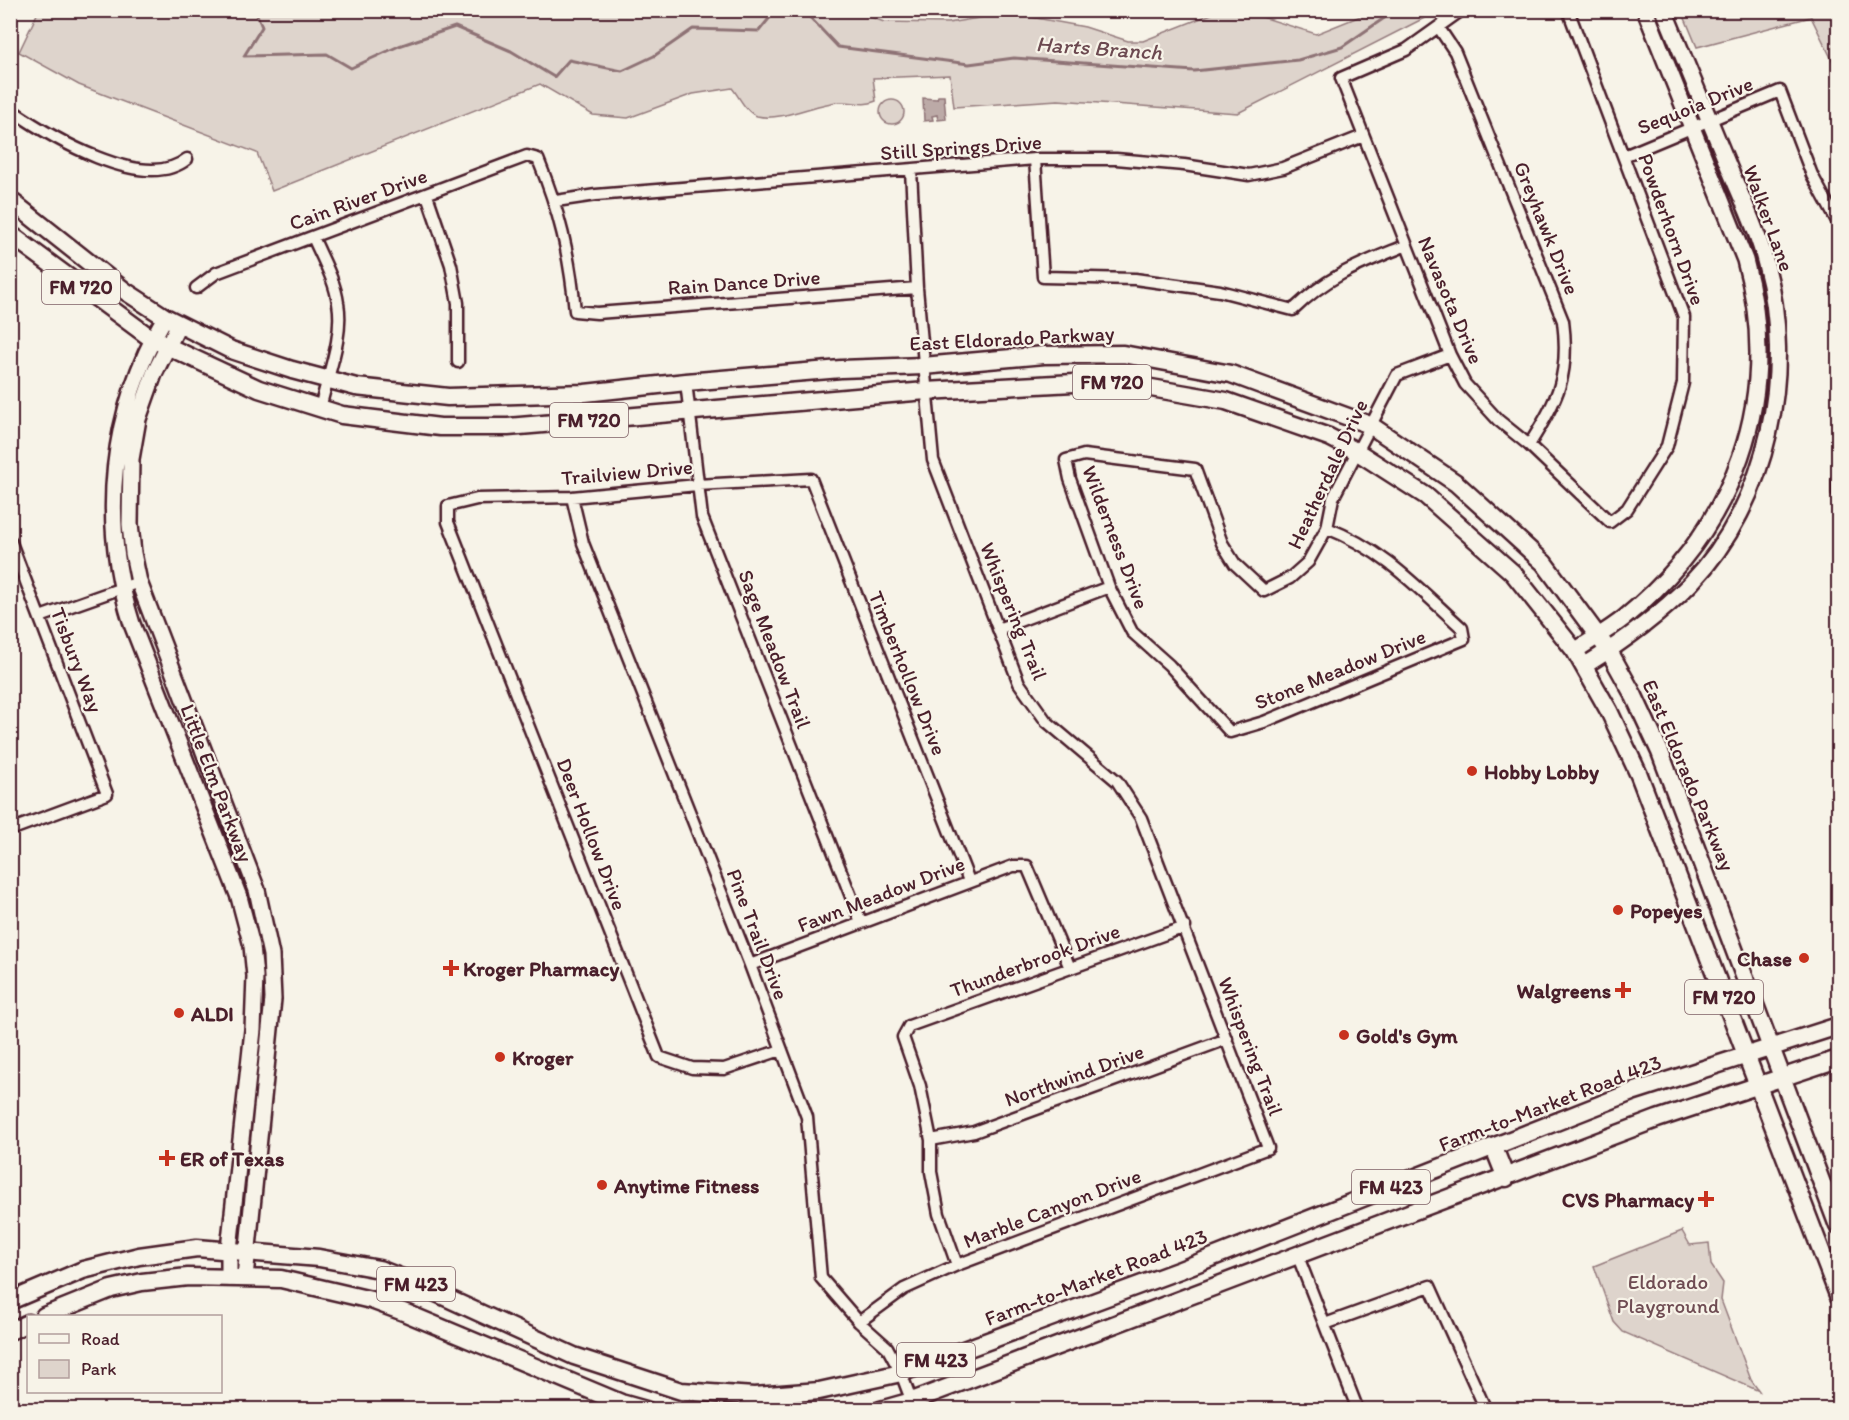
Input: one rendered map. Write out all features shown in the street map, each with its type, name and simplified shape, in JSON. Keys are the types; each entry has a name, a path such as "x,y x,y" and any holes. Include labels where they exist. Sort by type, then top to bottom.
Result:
{"main road":[{"name":"Walker Lane","path":"1575,651 1623,619 1669,575 1716,515 1742,453 1753,413 1760,359 1752,288 1736,236 1645,10"},
{"name":"Walker Lane","path":"1584,666 1645,626 1684,590 1720,547 1750,490 1769,431 1778,367 1774,298 1754,228 1664,10"},
{"name":"East Eldorado Parkway","path":"10,200 125,291 172,320 231,350 326,380 356,387 448,397 585,393 840,369 924,366 1044,355 1123,354 1231,374 1370,425 1456,483 1544,563 1609,651 1634,696 1660,752 1839,1226"},
{"path":"17,239 40,224"},
{"name":"FM 720","path":"17,239 159,343 259,389 342,415 440,427 508,427 926,391 1111,381 1226,401 1329,437 1356,451 1426,496 1513,573 1575,651 1625,743 1747,1057"},
{"name":"Little Elm Parkway","path":"172,320 124,412 116,453 113,526 121,589 246,920 255,976 253,1030 229,1250 237,1277"},
{"name":"Little Elm Parkway","path":"159,343 138,419 131,459 130,524 139,582 256,890 267,927 273,999 247,1251 237,1277"},
{"path":"1667,850 1694,841"},
{"path":"228,868 244,861"},
{"name":"Farm-to-Market Road 423","path":"10,1301 83,1270 108,1263 197,1248 319,1257 379,1269 574,1356 681,1391 754,1396 819,1391 902,1373 1180,1270 1632,1092 1839,1026"},
{"path":"1747,1057 1839,1295"},
{"name":"FM 423","path":"880,1410 914,1405 1189,1295 1506,1178 1657,1119 1839,1059"},
{"path":"1494,1148 1506,1178"},
{"path":"1180,1270 1189,1295"},
{"name":"FM 423","path":"49,1315 111,1289 131,1284 188,1277 281,1279 370,1300 621,1403 646,1410"},
{"path":"10,1331 27,1323"},
{"path":"564,1380 574,1356"}],"street":[{"path":"1439,28 1462,10"},
{"name":"Powderhorn Drive","path":"1568,10 1684,318 1683,383 1667,446 1627,509 1610,522"},
{"name":"Navasota Drive","path":"1439,28 1406,50 1341,78 1450,355 1465,384 1498,420 1529,445 1610,522"},
{"name":"Greyhawk Drive","path":"1439,28 1455,52 1563,321 1567,350 1562,379 1552,409 1529,445"},
{"name":"Sequoia Drive","path":"1624,156 1780,91 1812,175 1839,223"},
{"path":"10,109 66,143 125,166 154,171 176,168 187,159"},
{"name":"Still Springs Drive","path":"556,201 596,195 1035,159 1116,159 1184,165 1249,175 1283,168 1363,136"},
{"name":"Cain River Drive","path":"196,288 216,273 527,156 538,159 556,201"},
{"path":"1035,159 1043,277 1146,281 1220,291 1293,310 1315,289 1339,273 1407,245"},
{"name":"Whispering Trail","path":"912,170 917,288 933,460 1019,683 1046,721 1118,781 1141,818 1185,927 1268,1148"},
{"path":"427,195 451,265 459,303 458,363"},
{"name":"Rain Dance Drive","path":"556,201 570,259 575,310 597,313 917,288"},
{"path":"313,237 338,302 338,335 320,409"},
{"name":"Heatherdale Drive","path":"1264,591 1290,578 1308,562 1327,528 1333,498 1397,375 1450,355"},
{"name":"Sage Meadow Trail","path":"686,382 702,517 861,922"},
{"name":"Wilderness Drive","path":"1230,732 1183,678 1132,632 1109,587 1070,479 1066,460 1084,455 1195,469 1222,543 1235,564 1264,591"},
{"name":"Trailview Drive","path":"448,506 477,499 572,497 697,485 811,479"},
{"name":"Timberhollow Drive","path":"811,479 969,881"},
{"path":"1838,494 1839,479"},
{"name":"Pine Trail Drive","path":"572,497 583,543 750,965 807,1117 822,1278 860,1322 887,1347 902,1373 914,1405"},
{"name":"Deer Hollow Drive","path":"448,506 448,522 659,1058 692,1068 724,1070 781,1050"},
{"name":"Stone Meadow Drive","path":"1230,732 1264,722 1464,639 1462,628 1390,561 1357,539 1327,528"},
{"name":"Tisbury Way","path":"10,540 107,794 10,830"},
{"path":"40,617 139,582"},
{"path":"998,629 1109,587"},
{"name":"Fawn Meadow Drive","path":"750,965 969,881 1013,866 1027,866 1070,968"},
{"name":"Thunderbrook Drive","path":"931,1140 920,1086 903,1037 909,1026 1185,927"},
{"name":"Northwind Drive","path":"931,1140 974,1132 1227,1039"},
{"path":"931,1140 931,1172 939,1214 957,1265"},
{"name":"Marble Canyon Drive","path":"860,1322 904,1289 957,1265 1268,1148"},
{"path":"1297,1254 1358,1410"},
{"path":"1325,1324 1430,1286 1486,1410"}],"green space":[{"path":"39,10 852,10 884,22 948,23 1009,13 1085,27 1128,41 1143,41 1219,11 1259,16 1316,34 1373,11 1438,11 1238,113 1058,100 954,107 950,75 873,78 876,101 866,104 830,103 777,116 767,117 753,114 732,88 693,94 628,118 593,115 540,84 272,191 257,153 79,85 19,52"},
{"path":"1682,11 1838,11 1838,72 1811,17 1697,47"},
{"path":"892,100 897,101 903,107 903,117 897,123 892,124 887,123 881,117 880,112 881,107 887,101"},
{"name":"Eldorado Playground","path":"1682,1231 1690,1245 1709,1243 1711,1265 1723,1283 1721,1300 1751,1380 1759,1391 1623,1332 1614,1322 1594,1266"}],"shaded area":[{"path":"938,96 944,96 946,119 938,120 937,115 932,116 933,120 924,121 923,98 937,99"}],"waterway":[{"name":"Harts Branch","path":"255,10 262,27 244,56 327,54 351,68 399,46 455,27 511,51 554,77 569,60 622,71 654,56 693,29 759,31 776,10"},
{"name":"Harts Branch","path":"803,10 838,47 969,64 1014,58 1194,71 1298,60 1342,47 1396,10"}],"place":[{"name":"Hobby Lobby","path":"1472,771"},
{"name":"Popeyes","path":"1618,910"},
{"name":"Chase","path":"1804,958"},
{"name":"Kroger Pharmacy","path":"451,968"},
{"name":"Walgreens","path":"1623,990"},
{"name":"ALDI","path":"179,1013"},
{"name":"Gold's Gym","path":"1344,1035"},
{"name":"Kroger","path":"500,1057"},
{"name":"ER of Texas","path":"167,1158"},
{"name":"Anytime Fitness","path":"602,1185"},
{"name":"CVS Pharmacy","path":"1706,1199"}]}
